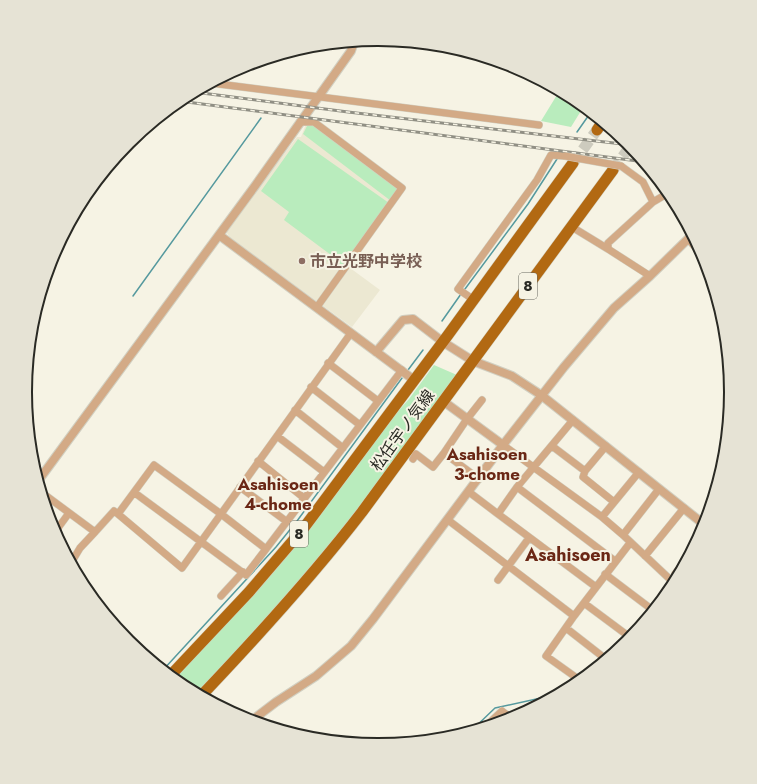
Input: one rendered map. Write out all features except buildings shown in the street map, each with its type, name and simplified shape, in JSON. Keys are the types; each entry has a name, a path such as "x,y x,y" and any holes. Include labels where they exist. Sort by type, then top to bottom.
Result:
{"main road":[{"name":"松任宇ノ気線","path":"174,672 244,598 333,490 474,300 569,159"},
{"name":"松任宇ノ気線","path":"205,692 259,635 324,560 362,512 617,168"}],"street":[{"path":"42,475 219,235 351,51 353,46"},
{"path":"219,84 539,125"},
{"path":"300,122 314,122 402,188 317,307"},
{"path":"474,300 458,289 537,180 551,155 617,168 642,182 653,202"},
{"path":"608,249 608,243 653,202 664,195"},
{"path":"572,227 650,276"},
{"path":"219,235 414,380"},
{"path":"257,716 316,676 351,646 448,520 541,395 564,367 614,308 689,239"},
{"path":"376,352 403,320 413,319 443,342 473,361 512,376 541,395 700,521"},
{"path":"74,558 80,548 114,511 182,568 350,333"},
{"path":"328,363 378,401"},
{"path":"135,493 246,575 402,370"},
{"path":"311,387 360,425"},
{"path":"413,459 416,454 433,467 482,400"},
{"path":"443,401 602,517 670,580"},
{"path":"295,410 343,448"},
{"path":"498,514 517,487 573,420"},
{"path":"277,436 324,472"},
{"path":"552,446 585,471"},
{"path":"606,446 585,471 583,477 614,502"},
{"path":"444,453 479,479"},
{"path":"258,462 304,498"},
{"path":"118,514 135,493 154,464 266,549"},
{"path":"602,517 639,472"},
{"path":"240,487 286,521"},
{"path":"517,487 615,561"},
{"path":"623,535 659,489"},
{"path":"469,492 596,587"},
{"path":"48,498 95,532"},
{"path":"645,556 684,508"},
{"path":"59,526 69,513"},
{"path":"448,520 574,616"},
{"path":"498,580 529,538"},
{"path":"575,677 546,656 630,542"},
{"path":"221,596 243,572"},
{"path":"605,574 649,607"},
{"path":"584,603 626,634"},
{"path":"566,628 603,656"},
{"path":"494,718 502,711 506,714"}],"shaded area":[{"path":"306,124 399,189 346,265 380,290 352,327 230,238 227,233 227,229 297,137 301,137"}],"green space":[{"path":"557,95 581,111 571,127 541,121"},
{"path":"308,124 315,125 399,190 391,201 303,134"},
{"path":"298,139 389,203 340,270 327,261 331,255 284,220 289,212 261,191"},
{"path":"434,365 457,375 377,486 294,590 201,690 179,675 260,587 291,551 346,481 392,418 409,399"}],"waterway":[{"path":"577,132 588,116"},
{"path":"133,296 261,118"},
{"path":"465,289 528,204 557,159"},
{"path":"442,321 461,294"},
{"path":"408,370 423,350"},
{"path":"167,666 276,547 297,521 402,378"},
{"path":"479,724 495,708 541,698"}],"tunnel":[{"path":"573,163 597,130"},
{"path":"613,170 627,150"}],"railway":[{"path":"203,93 348,112 621,144"},
{"path":"189,102 636,161"}],"place":[{"name":"市立光野中学校","path":"302,261"}],"district":[{"name":"Asahisoen 3-chome","path":"487,464"},
{"name":"Asahisoen 4-chome","path":"278,494"},
{"name":"Asahisoen","path":"568,555"}]}
